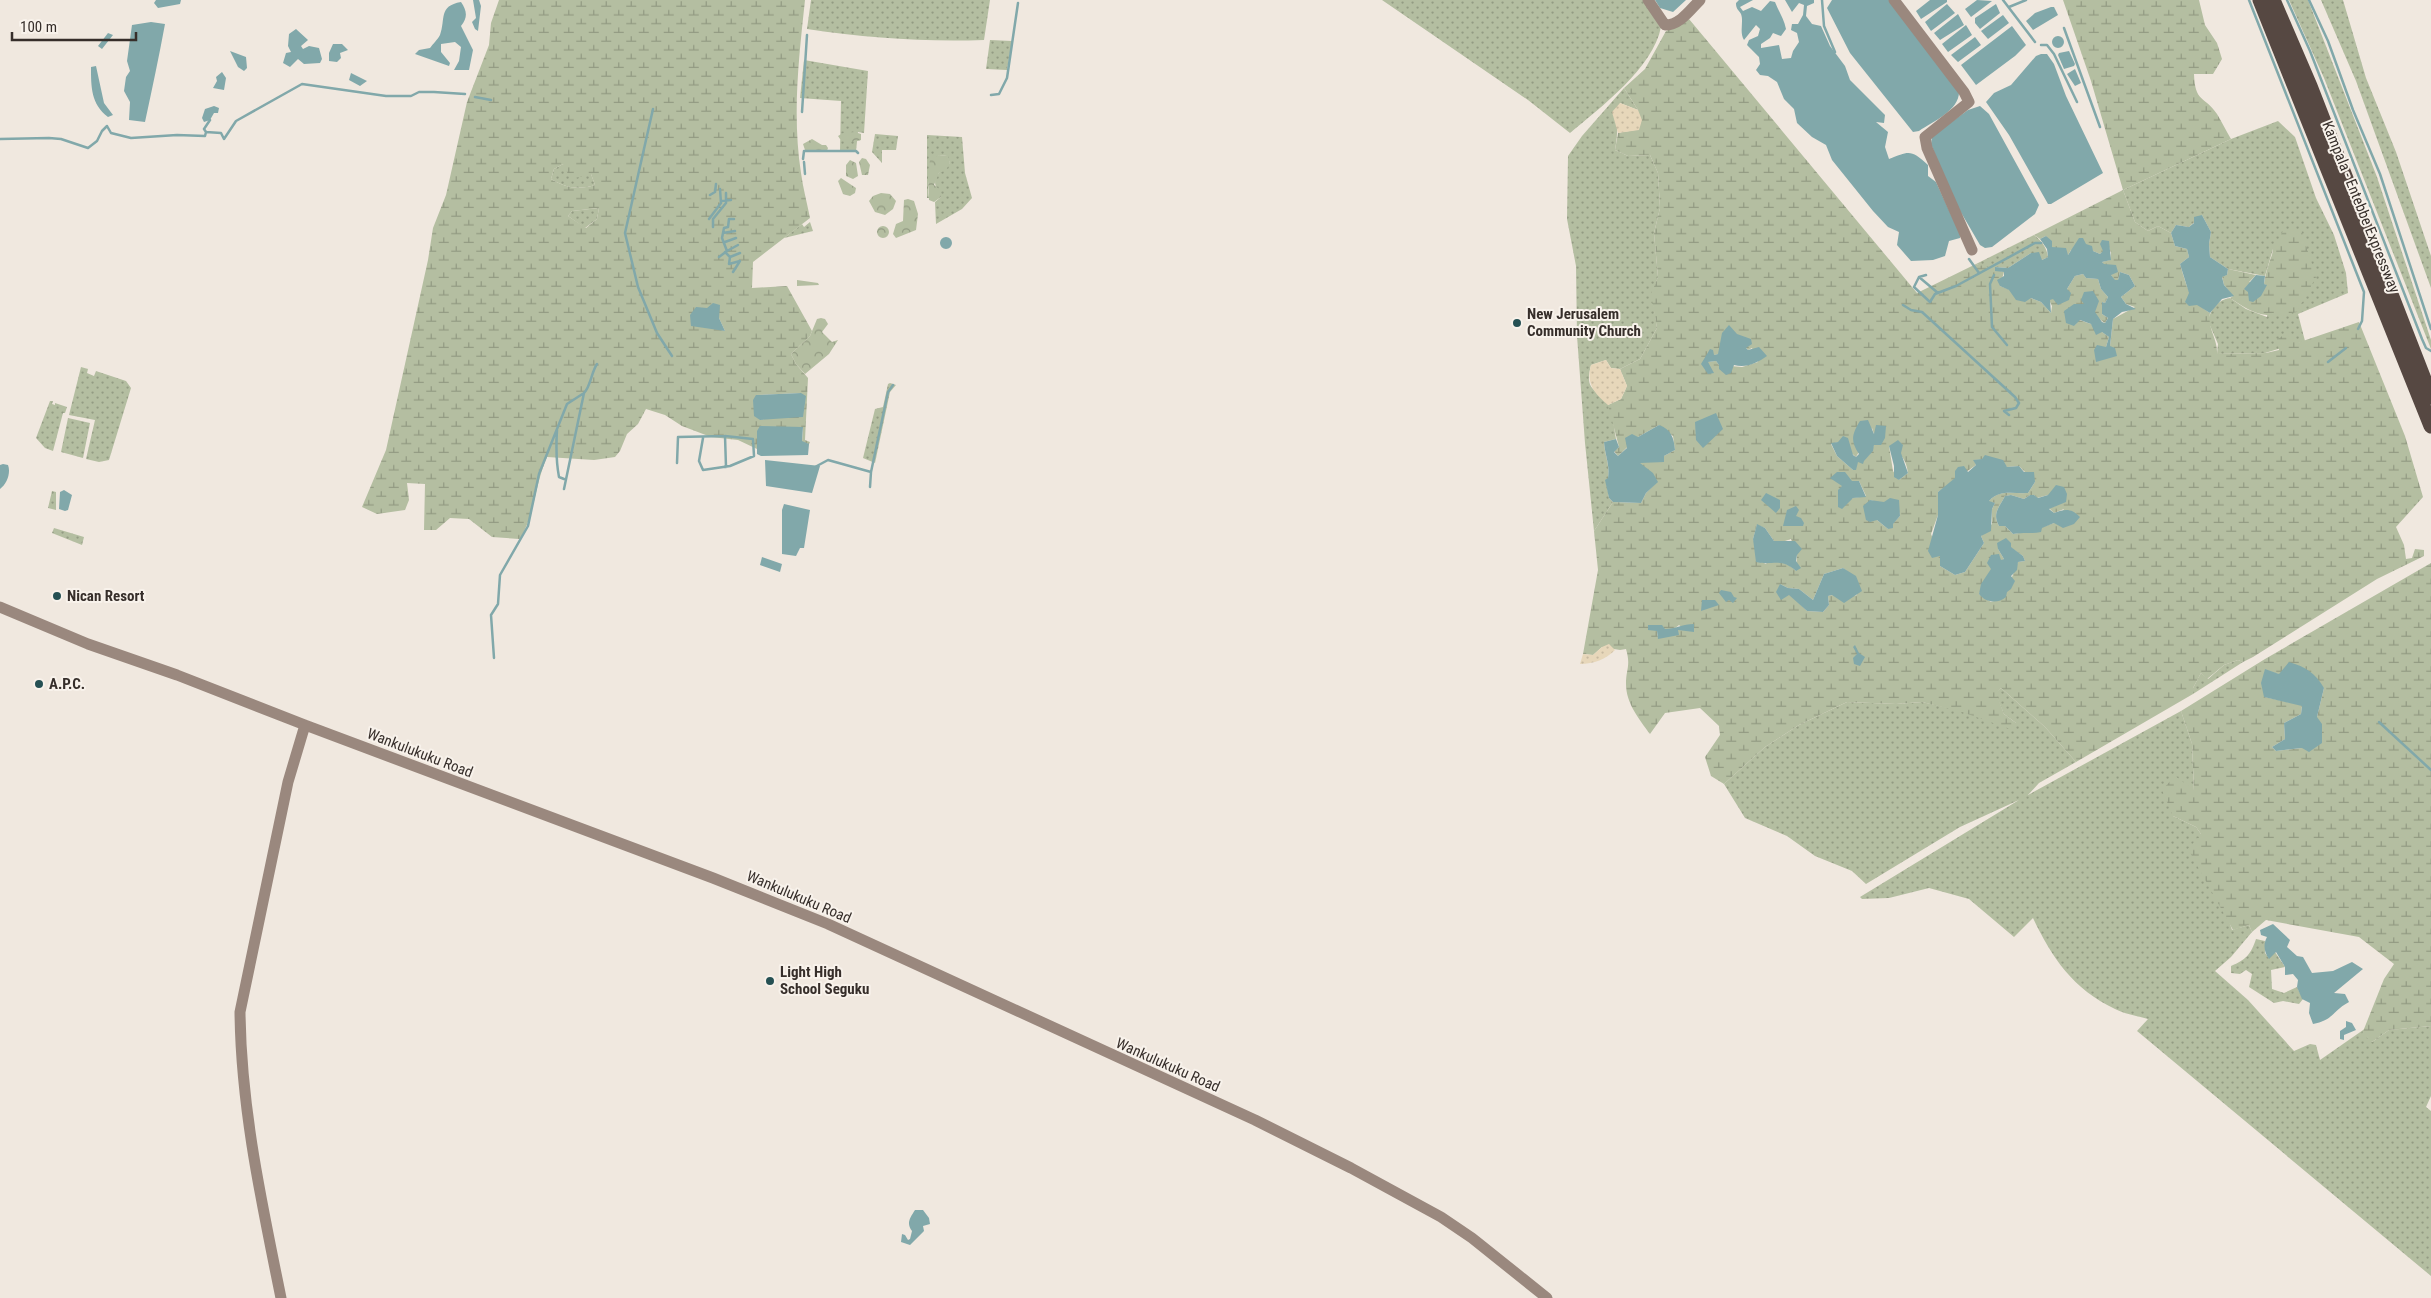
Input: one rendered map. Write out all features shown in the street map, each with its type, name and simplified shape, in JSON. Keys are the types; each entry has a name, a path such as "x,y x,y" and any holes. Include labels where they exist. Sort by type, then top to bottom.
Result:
{"highway":[{"name":"Kampala - Entebbe Expressway","path":"2260,0 2431,426"},
{"path":"2273,0 2310,86 2431,397"}],"main road":[{"path":"1648,0 1665,25 1668,26 1681,19 1700,0"},
{"path":"1894,0 1964,92 1969,102 1925,137 1927,148 1972,250"},
{"name":"Wankulukuku Road","path":"0,607 88,644 176,675 305,726 787,906 1256,1120 1351,1168 1441,1217 1472,1238 1547,1298"},
{"path":"281,1298 248,1119 240,1047 240,1012 288,782 305,726"}],"green space":[{"path":"499,0 805,0 797,86 797,130 801,173 810,218 753,262 752,288 787,286 812,331 810,336 791,354 796,364 808,378 805,440 810,442 809,444 802,442 803,428 757,431 757,449 738,440 711,437 682,426 665,415 646,409 638,424 627,434 620,451 615,457 594,460 547,457 529,519 520,539 492,537 469,519 450,518 436,530 424,530 425,484 407,483 409,500 405,510 377,514 362,507 386,450 428,260 433,228 446,195 467,102 489,45 491,23","holes":["563,164 568,174 575,178 591,174 595,185 578,188 562,184 551,179 554,169","599,208 597,219 586,228 568,216 572,211","707,308 719,318 725,331 709,327","801,393 769,418 760,420 756,395"]},
{"path":"811,0 990,0 984,40 939,40 896,39 807,29"},
{"path":"1382,0 1645,0 1661,27 1648,57 1637,72 1610,99 1570,133 1528,100"},
{"path":"2063,0 2199,0 2205,25 2217,43 2222,59 2213,74 2194,74 2196,90 2201,98 2217,114 2231,139 2123,190 2091,81"},
{"path":"2289,0 2308,0 2377,177 2431,340 2431,349 2324,78"},
{"path":"2321,0 2343,0 2366,78 2396,152 2431,256 2431,288 2356,81"},
{"path":"1689,19 1917,293 1976,264 2004,272 2000,286 2041,302 2051,313 2052,306 2049,300 2067,289 2075,276 2083,274 2086,278 2098,279 2101,289 2108,297 2105,303 2102,302 2102,314 2108,318 2105,323 2084,304 2074,326 2079,320 2091,324 2109,337 2106,347 2110,346 2113,319 2135,307 2126,304 2121,297 2135,286 2129,275 2120,272 2118,280 2115,281 2102,262 2110,260 2111,253 2109,247 2100,254 2093,251 2071,250 2068,255 2052,247 2046,236 2040,239 2034,235 2123,190 2135,222 2148,231 2158,226 2171,233 2175,246 2187,249 2189,257 2180,264 2193,298 2210,313 2210,324 2216,343 2217,354 2266,353 2279,350 2277,339 2286,334 2297,343 2359,322 2405,436 2423,497 2396,527 2404,545 2406,559 2412,558 2415,549 2424,550 2424,556 2377,579 2253,657 2243,662 2238,660 2224,665 2207,679 2201,673 2193,688 2193,694 2076,762 2045,727 2001,688 1996,693 2004,714 2016,723 2013,730 1962,712 1922,702 1896,704 1847,702 1799,725 1765,747 1724,784 1711,776 1705,757 1720,735 1719,726 1700,708 1665,713 1650,734 1628,698 1626,684 1628,660 1626,649 1602,647 1593,655 1583,654 1598,570 1594,531 1613,502 1641,503 1646,493 1657,482 1638,462 1664,456 1675,450 1673,436 1659,425 1638,437 1618,456 1614,451 1619,447 1608,405 1621,399 1627,386 1620,369 1640,359 1657,328 1651,294 1658,277 1654,233 1660,208 1658,173 1650,155 1628,156 1615,150 1618,133 1635,130 1638,110 1624,88 1645,69 1666,31","holes":["1746,348 1748,350 1752,348 1758,362 1742,367 1719,365 1716,361 1707,362 1714,355","1872,428 1874,434 1876,433 1871,452 1856,463 1853,470 1837,456 1831,444 1838,442 1856,457","1889,446 1902,457 1908,473 1899,480 1893,471","1992,459 2007,467 2019,466 2035,482 2028,493 2001,494 1988,502 1995,503 1992,509 1992,524 1981,536 1984,543 1965,572 1955,575 1940,566 1940,556 1931,534 1938,515 1938,492 1976,465 1974,460","1852,481 1859,481 1866,496 1853,498 1838,506 1842,486","2011,495 2024,499 2030,495 2034,495 2037,498 2048,495 2055,506 2049,508 2054,513 2064,509 2054,523 2031,531 2013,534 2005,526 1999,526 1996,518 1997,511 2005,496","1870,500 1898,507 1900,516 1888,529 1877,520","1757,525 1765,528 1774,541 1782,542 1791,539 1797,555 1796,571 1782,562 1765,564 1753,539","2010,547 2023,556 2025,561 2018,562 2005,592 1997,600 1991,602 1979,594 1989,575 1999,562 2004,559 1998,549","1843,568 1848,572 1857,595 1828,596 1829,605 1823,612 1807,611 1780,584 1788,588 1799,589 1813,600 1824,574","1679,625 1685,630 1678,630 1678,634 1658,638 1657,631 1674,629"]},
{"path":"990,40 1012,41 1007,70 986,69"},
{"path":"804,60 868,71 864,133 858,132 856,151 840,151 841,101 800,98"},
{"path":"1624,88 1638,110 1620,103 1615,150 1628,156 1650,155 1658,173 1660,208 1654,233 1658,277 1652,294 1657,328 1640,359 1620,369 1611,368 1606,360 1591,365 1589,374 1590,385 1610,407 1616,439 1604,442 1608,469 1608,479 1606,480 1609,498 1613,502 1594,531 1577,336 1576,266 1567,219 1568,156 1582,136"},
{"path":"2278,121 2295,137 2316,198 2334,235 2346,273 2348,293 2298,314 2305,341 2265,353 2217,354 2218,344 2208,321 2211,312 2219,303 2230,298 2246,309 2267,317 2273,249 2265,276 2228,269 2210,257 2209,244 2211,232 2202,215 2189,227 2176,225 2171,233 2158,226 2148,231 2135,222 2123,190 2231,139"},
{"path":"855,132 861,134 861,140 854,142 840,139 838,136 843,133"},
{"path":"875,134 898,136 896,150 882,150 882,163 872,152"},
{"path":"927,135 962,137 965,173 972,198 962,209 936,224 935,202 941,197 935,182 941,171 950,163 947,156 939,155 930,176 928,186 929,198 927,198"},
{"path":"812,139 822,145 826,145 827,151 805,150 803,144"},
{"path":"939,155 948,156 950,163 946,170 939,173 934,185 939,189 941,197 934,202 929,200 928,178 930,160"},
{"path":"862,158 866,159 870,165 868,175 862,175 859,162"},
{"path":"850,160 856,163 858,176 853,179 846,176 846,165"},
{"path":"563,164 591,174 595,185 572,187 551,179 554,169"},
{"path":"841,178 856,188 855,193 850,196 843,194 838,181"},
{"path":"881,193 890,194 896,201 893,209 885,215 875,212 869,201 873,196"},
{"path":"904,200 914,201 918,214 916,230 896,238 893,234 896,224 903,221"},
{"path":"599,208 597,219 585,228 568,216 572,211"},
{"path":"810,222 813,231 784,238 802,224 804,227"},
{"path":"885,226 888,227 888,237 881,238 878,237 877,230 878,227"},
{"path":"2284,229 2301,230 2316,277 2297,312 2269,315 2255,312 2230,298 2233,296 2224,285 2222,276 2227,275 2228,269 2256,275 2249,282 2266,285 2264,284 2269,262"},
{"path":"2034,235 2043,244 2048,257 2042,260 2031,253 2008,268 1995,267 1995,271 1976,264"},
{"path":"797,280 818,283 819,285 797,286"},
{"path":"817,319 825,319 828,324 822,332 832,342 838,340 829,354 805,374 796,364 791,354 810,336"},
{"path":"81,367 88,369 87,373 94,376 96,371 126,381 131,388 109,460 99,462 86,459 95,420 69,415"},
{"path":"888,384 896,385 890,392 875,463 863,458 875,409 883,407"},
{"path":"50,401 53,401 52,404 55,405 55,403 67,407 65,413 63,413 53,451 45,448 36,438"},
{"path":"68,418 90,423 83,458 61,452"},
{"path":"52,491 56,492 56,510 48,508"},
{"path":"54,528 84,537 82,545 52,533"},
{"path":"2431,563 2431,1026 2389,1030 2372,1042 2362,1034 2384,979 2394,964 2359,937 2266,920 2252,932 2249,925 2233,930 2188,849 2201,834 2196,827 2173,816 2162,790 2175,776 2194,790 2192,744 2181,711 2265,659","holes":["2265,670 2324,688 2317,717 2302,748 2276,751 2272,747 2285,739 2284,723 2301,714 2302,705 2264,697"]},
{"path":"2238,660 2243,662 2193,694 2193,688 2201,673 2208,679 2224,665"},
{"path":"2001,688 2045,727 2076,762 2039,783 2028,795 2181,711 2192,744 2194,791 2173,816 2196,827 2201,834 2232,930 2249,925 2252,932 2231,957 2215,971 2248,1000 2294,1051 2310,1044 2316,1045 2320,1060 2366,1028 2372,1042 2389,1030 2431,1026 2431,1096 2426,1107 2431,1111 2431,1276 2137,1031 2148,1019 2115,1009 2087,992 2065,971 2056,959 2033,918 2014,937 1969,899 1929,888 1889,898 1862,899 1860,897 2019,800 1960,827 1866,884 1852,871 1815,856 1787,836 1745,818 1724,784 1765,747 1799,725 1847,702 1896,704 1922,702 2016,723 2004,714 1995,693"},
{"path":"2256,939 2265,941 2265,953 2269,958 2275,952 2285,967 2271,970 2272,989 2284,993 2297,987 2303,999 2299,1004 2283,1001 2274,1003 2249,987 2252,974 2246,970 2240,974 2231,973 2231,966 2247,956"}],"sand":[{"path":"1620,103 1638,110 1642,120 1639,130 1618,133 1612,112"},
{"path":"1606,360 1611,368 1620,369 1627,386 1621,399 1608,405 1595,392 1590,383 1591,365"},
{"path":"1609,644 1615,650 1608,656 1595,662 1580,664 1583,654 1593,655"}],"water":[{"path":"156,0 181,0 180,4 158,8 154,3"},
{"path":"473,0 479,0 481,6 478,31 472,22 476,18"},
{"path":"1655,0 1686,0 1673,12 1660,8"},
{"path":"1739,0 1753,0 1740,7 1743,11 1752,7 1761,11 1770,1 1775,2 1786,29 1781,36 1773,33 1770,38 1761,44 1761,48 1779,45 1782,59 1791,58 1799,42 1797,33 1791,30 1792,24 1798,24 1803,15 1804,5 1799,3 1792,12 1785,0 1814,0 1814,3 1807,6 1806,16 1812,24 1821,26 1830,46 1845,66 1850,80 1885,115 1884,123 1876,122 1888,132 1885,147 1889,159 1901,154 1910,153 1918,156 1928,165 1928,176 1936,182 1960,234 1960,238 1949,241 1945,256 1933,260 1911,261 1897,245 1899,232 1888,227 1873,211 1832,160 1826,145 1812,137 1797,123 1794,109 1784,99 1777,82 1768,76 1760,75 1756,70 1760,64 1759,57 1747,45 1749,40 1758,36 1760,29 1756,25 1744,40 1742,17 1736,5"},
{"path":"1832,0 1891,0 1959,91 1958,98 1951,109 1939,119 1919,131 1913,132 1850,53 1827,8"},
{"path":"1930,0 1947,0 1947,2 1921,19 1916,11"},
{"path":"1977,0 1992,1 1971,17 1965,9"},
{"path":"461,2 466,14 461,26 473,50 469,70 454,70 459,61 461,47 455,42 441,44 441,52 450,63 449,66 415,54 419,50 430,48 440,35 446,10 454,4"},
{"path":"1947,4 1955,13 1931,31 1925,22"},
{"path":"1996,4 2000,13 1980,29 1975,23 1975,18"},
{"path":"2054,7 2058,15 2033,30 2026,21 2035,13"},
{"path":"1958,14 1964,25 1940,40 1934,33"},
{"path":"2003,15 2009,23 1988,39 1981,31"},
{"path":"151,22 165,24 145,122 129,120 130,102 124,91 126,77 130,71 127,61 132,25"},
{"path":"1966,25 1972,35 1948,52 1942,44"},
{"path":"2012,26 2026,45 2015,56 1976,85 1961,65"},
{"path":"296,29 308,40 301,46 303,49 309,46 319,48 322,59 320,63 304,64 298,59 290,67 283,63 286,53 291,52 288,46 289,34"},
{"path":"108,33 113,35 102,49 98,46"},
{"path":"2058,36 2064,42 2058,48 2052,42"},
{"path":"1975,37 1981,45 1958,62 1951,55"},
{"path":"333,44 342,44 348,50 340,53 341,58 337,62 329,61 329,53"},
{"path":"230,51 246,57 247,68 244,71 238,67"},
{"path":"2069,51 2075,64 2064,69 2058,55 2059,53"},
{"path":"2047,54 2054,64 2066,96 2103,173 2051,204 2048,204 2009,135 1986,102 1994,93 2011,85 2036,56"},
{"path":"96,66 104,103 113,115 108,117 98,107 93,95 91,67"},
{"path":"2075,69 2081,83 2075,86 2067,74"},
{"path":"222,72 226,78 224,90 213,88 217,81 216,77"},
{"path":"351,73 367,81 360,86 349,80"},
{"path":"214,106 219,108 218,113 214,113 210,120 204,122 202,118 205,109"},
{"path":"1980,106 1989,114 2039,205 2035,214 1992,247 1985,248 1980,245 1952,197 1931,144 1932,136 1968,110"},
{"path":"2202,215 2211,232 2209,244 2210,257 2228,269 2227,275 2222,277 2224,285 2234,296 2222,299 2210,313 2197,305 2189,306 2185,302 2189,293 2180,264 2189,257 2187,249 2175,246 2171,233 2176,225 2189,227 2194,223 2194,217"},
{"path":"2046,236 2052,241 2052,247 2066,248 2068,255 2079,238 2083,238 2086,244 2092,246 2093,251 2100,254 2103,251 2100,244 2102,240 2109,241 2111,260 2102,262 2104,264 2116,265 2118,272 2111,275 2115,280 2118,280 2120,272 2129,275 2135,286 2121,297 2126,304 2136,309 2122,312 2113,319 2110,346 2115,348 2117,356 2096,362 2094,350 2097,345 2106,347 2109,337 2102,332 2096,335 2091,324 2080,320 2074,326 2066,323 2064,311 2074,304 2084,304 2081,300 2084,292 2093,291 2099,301 2095,312 2102,322 2105,323 2108,318 2102,314 2102,302 2105,303 2108,297 2101,289 2098,279 2086,278 2083,274 2075,276 2067,289 2071,293 2069,300 2058,305 2053,299 2050,300 2051,313 2041,302 2031,298 2025,302 2016,300 2009,290 2000,286 1997,280 2004,276 2004,272 1995,271 1995,267 2008,268 2031,253 2039,252 2042,260 2048,257 2047,249 2040,239"},
{"path":"944,237 948,237 952,243 948,249 944,249 940,245 940,241"},
{"path":"2256,275 2265,276 2264,284 2267,285 2261,296 2253,302 2249,301 2248,292 2244,289"},
{"path":"713,303 720,305 719,318 725,331 691,326 690,315 696,307 707,308"},
{"path":"1729,325 1737,334 1751,339 1752,344 1746,348 1748,350 1759,347 1767,356 1752,364 1734,365 1731,373 1726,375 1719,369 1716,361 1708,362 1714,373 1708,374 1701,364 1710,349 1713,350 1714,355 1718,354 1722,333"},
{"path":"801,393 806,396 803,417 760,420 754,416 753,400 756,395"},
{"path":"1716,413 1723,429 1703,448 1696,440 1695,422"},
{"path":"1868,420 1874,434 1876,425 1886,426 1885,438 1881,445 1874,445 1873,451 1863,464 1858,462 1856,470 1853,470 1837,456 1831,443 1838,442 1843,436 1848,438 1853,455 1856,457 1859,454 1853,441 1855,430 1860,421"},
{"path":"1659,425 1671,434 1675,450 1664,456 1664,462 1640,463 1653,473 1658,482 1646,493 1641,503 1613,502 1609,498 1605,480 1608,478 1608,468 1604,442 1616,439 1619,447 1614,452 1618,456 1627,448 1625,438 1632,434 1638,437"},
{"path":"760,426 803,427 802,441 809,444 808,455 761,456 757,454 757,431"},
{"path":"1898,440 1903,445 1901,453 1908,473 1899,480 1894,477 1894,466 1889,446"},
{"path":"1985,455 2003,460 2007,467 2019,466 2024,472 2034,472 2035,482 2028,493 2002,493 1989,501 1995,503 1992,509 1991,531 1981,536 1984,543 1965,572 1955,575 1940,566 1940,556 1932,558 1928,551 1938,515 1938,492 1955,478 1955,471 1958,467 1964,466 1968,472 1976,465 1973,460 1982,459"},
{"path":"765,460 820,466 812,493 766,486"},
{"path":"0,465 8,465 9,475 5,484 0,489"},
{"path":"1837,472 1845,472 1852,481 1859,481 1866,497 1853,498 1842,509 1838,507 1838,490 1842,486 1830,478"},
{"path":"2056,485 2064,487 2067,494 2066,502 2049,509 2054,513 2065,510 2074,512 2080,517 2074,524 2063,528 2054,523 2042,528 2041,532 2013,534 2005,526 1999,526 1996,514 2005,496 2011,495 2024,499 2034,495 2038,498 2048,495"},
{"path":"64,490 72,495 68,510 65,511 59,509 60,492"},
{"path":"1766,493 1780,500 1780,508 1776,513 1761,500"},
{"path":"1890,498 1899,500 1900,516 1893,524 1893,528 1888,529 1877,520 1870,522 1866,520 1863,506 1870,500 1884,502"},
{"path":"784,504 810,510 804,548 800,548 796,556 782,554 782,510"},
{"path":"1796,506 1799,510 1796,516 1801,518 1804,523 1803,526 1783,526 1787,510"},
{"path":"1757,524 1765,528 1774,541 1795,541 1802,549 1797,555 1796,561 1801,568 1796,571 1781,563 1756,562 1753,539"},
{"path":"2006,538 2011,543 2011,547 2023,556 2025,561 2018,562 2017,570 2011,576 2015,581 2007,592 2006,597 1996,602 1989,601 1979,594 1981,584 1991,569 1987,563 1991,555 1999,554 2001,560 2004,559 1997,543"},
{"path":"762,557 782,564 780,572 760,565"},
{"path":"1843,568 1856,576 1862,591 1844,603 1832,595 1828,596 1829,605 1823,612 1807,611 1789,595 1781,600 1776,592 1780,584 1788,588 1799,589 1813,600 1824,574"},
{"path":"1721,590 1731,592 1737,598 1733,603 1729,600 1726,602 1719,593"},
{"path":"1702,600 1715,600 1719,605 1701,611"},
{"path":"1694,624 1694,632 1678,630 1679,635 1658,639 1657,631 1648,630 1648,625 1662,625 1665,629"},
{"path":"1855,645 1859,653 1865,657 1860,666 1854,664 1853,658 1857,654 1853,647"},
{"path":"2289,662 2310,671 2324,688 2317,717 2322,724 2322,743 2309,752 2302,748 2276,751 2272,747 2285,739 2284,723 2301,714 2302,706 2264,697 2261,683 2265,669 2279,674"},
{"path":"2273,924 2290,940 2287,947 2297,956 2303,957 2312,973 2333,971 2352,962 2363,969 2334,993 2345,994 2349,1002 2329,1018 2313,1024 2309,1013 2310,1003 2302,999 2297,987 2298,980 2293,974 2285,975 2285,967 2276,952 2269,959 2267,956 2265,945 2267,937 2261,935 2260,930"},
{"path":"2346,1021 2352,1023 2356,1030 2344,1035 2344,1040 2340,1039 2340,1031 2346,1027"},
{"path":"915,1210 923,1210 929,1218 930,1224 923,1226 924,1231 910,1245 901,1242 902,1234 908,1240 910,1239 912,1231 909,1220"}],"waterway":[{"path":"1822,0 1824,26 1835,52"},
{"path":"2003,0 2035,42"},
{"path":"2009,7 2026,0"},
{"path":"2249,0 2364,292 2362,321 2358,329"},
{"path":"2287,0 2310,51 2422,339 2426,348 2431,351"},
{"path":"2309,0 2328,41 2353,110 2380,174 2431,329"},
{"path":"991,95 999,94 1007,78 1018,3"},
{"path":"2064,28 2100,127"},
{"path":"802,112 807,35"},
{"path":"2041,45 2047,45 2054,54 2077,102"},
{"path":"210,120 204,129 206,132 221,133 224,139 236,121 302,84 386,96 411,96 419,92 465,94"},
{"path":"475,97 491,100"},
{"path":"653,109 625,233 638,287 657,333 672,356"},
{"path":"0,139 61,139 88,148 97,141 107,126 111,133 131,138 177,135 205,136 206,132"},
{"path":"803,159 804,151 856,151 858,153"},
{"path":"804,162 805,174"},
{"path":"710,195 715,192 716,184"},
{"path":"709,219 721,203 720,189"},
{"path":"713,227 713,219 726,203 726,193"},
{"path":"721,201 731,200"},
{"path":"719,257 727,251 722,238 724,228 728,227 729,219 734,219"},
{"path":"723,233 735,231"},
{"path":"725,242 736,238"},
{"path":"1919,277 1914,287 1930,302 1935,294 1956,286 2035,243 2041,243"},
{"path":"727,251 738,245"},
{"path":"725,252 730,257 729,264 740,261 733,272"},
{"path":"730,257 740,253"},
{"path":"1969,259 1979,273"},
{"path":"1926,275 1919,277 1938,293"},
{"path":"1994,275 1990,284 1992,327 2007,345"},
{"path":"1903,305 1911,310 1922,312 2015,397 2019,403 2016,408 2004,411 2009,415"},
{"path":"2328,362 2346,348"},
{"path":"564,489 584,393 597,364"},
{"path":"815,467 828,460 871,472 888,392 893,385"},
{"path":"494,658 491,615 498,604 500,575 528,526 539,474 567,404 584,393"},
{"path":"557,430 556,454 558,471 559,477 564,479"},
{"path":"725,436 726,467"},
{"path":"677,463 678,437 725,436 753,439 754,456 730,466 703,470 699,461 703,438"},
{"path":"870,487 871,472"},
{"path":"2379,722 2431,770"}],"place":[{"name":"New Jerusalem Community Church","path":"1517,323"},
{"name":"Nican Resort","path":"57,596"},
{"name":"A.P.C.","path":"39,684"},
{"name":"Light High School Seguku","path":"770,981"}]}
